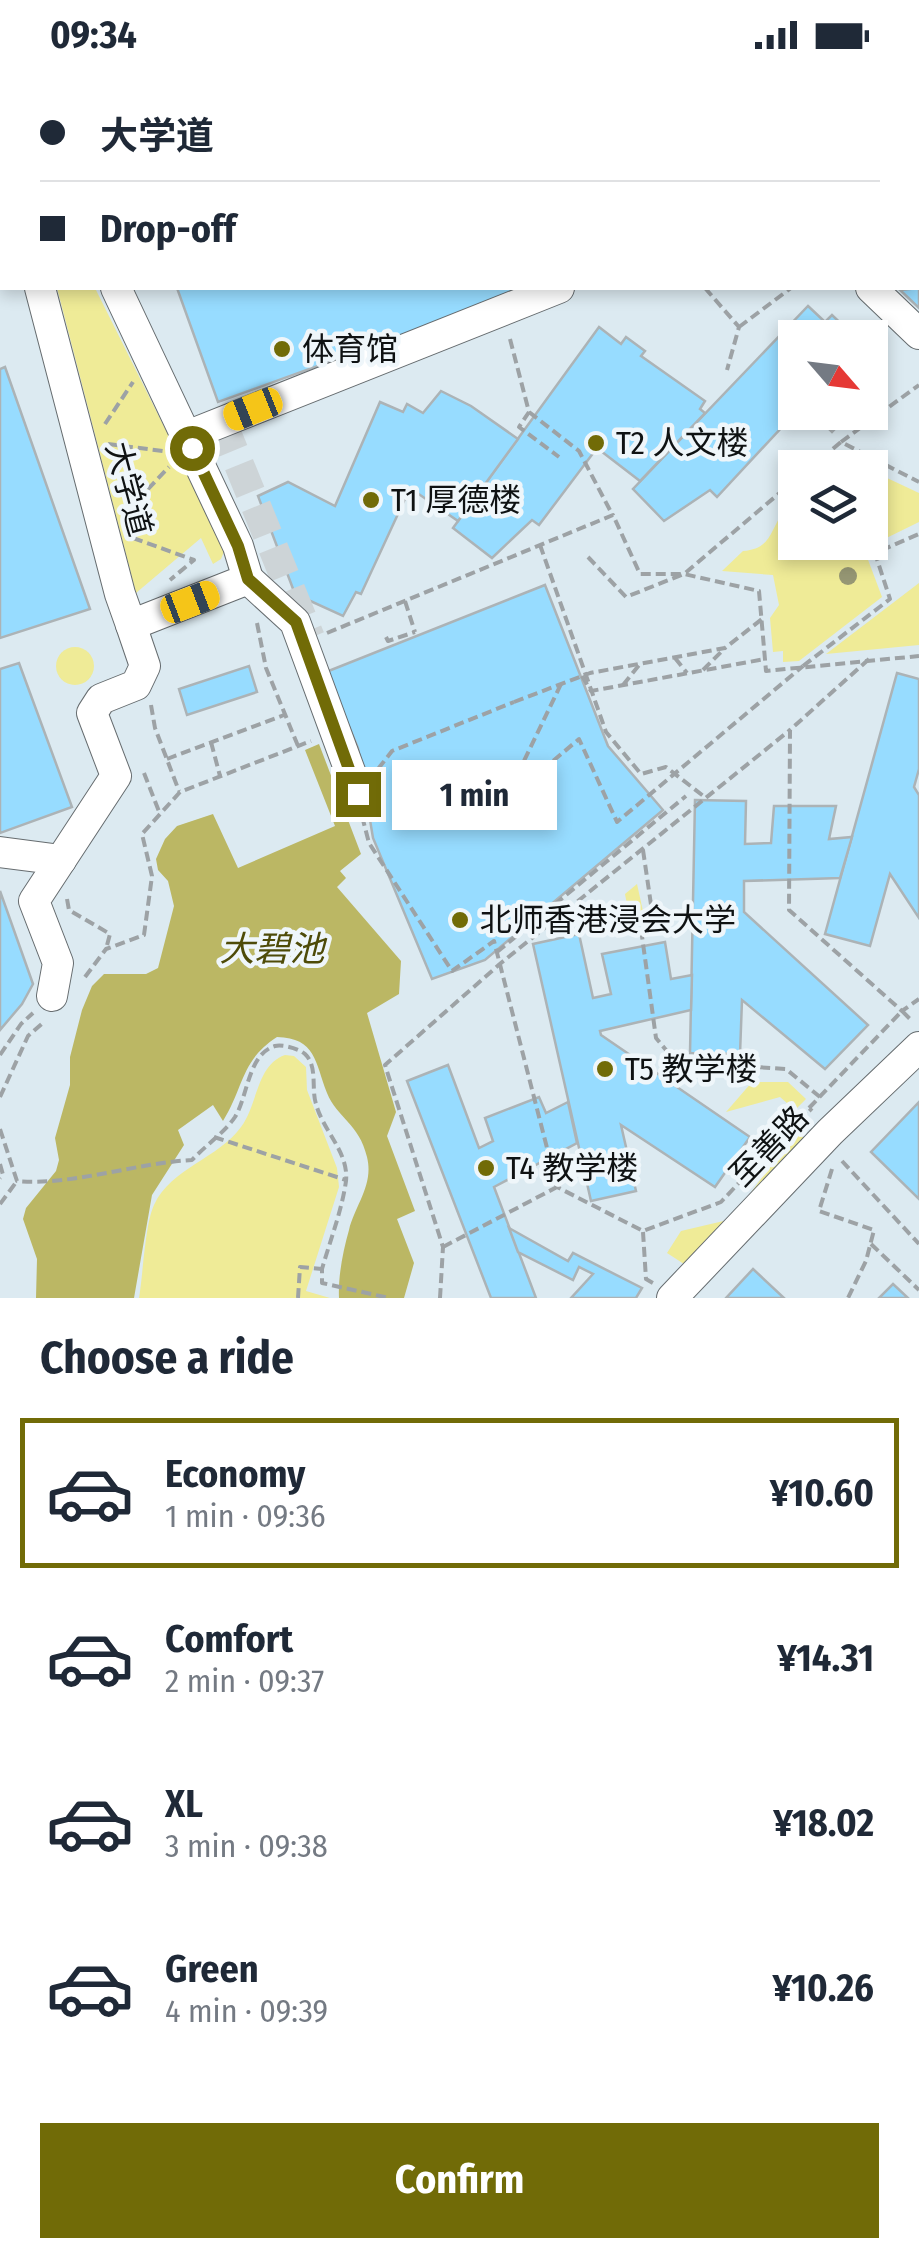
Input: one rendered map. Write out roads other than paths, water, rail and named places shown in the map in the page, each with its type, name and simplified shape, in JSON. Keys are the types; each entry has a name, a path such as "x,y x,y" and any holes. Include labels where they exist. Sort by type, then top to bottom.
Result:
{"lane":[{"name":"大学道","path":"41,290 87,444 144,666 136,685 101,699 92,713 116,776 61,860"},
{"name":"大学道","path":"117,290 187,446 238,546 248,579"},
{"path":"187,446 554,290"},
{"path":"872,290 919,334"},
{"path":"131,625 248,579 296,622 358,794"},
{"path":"0,852 61,860 34,901 58,963 60,999"},
{"name":"至善路","path":"672,1298 831,1141 919,1047"}],"water":[{"name":"大碧池","path":"319,744 361,854 340,871 346,878 337,887 401,961 399,994 367,1013 396,1112 387,1136 415,1211 397,1219 414,1263 404,1298 339,1298 345,1246 368,1177 367,1157 359,1136 331,1102 307,1047 290,1038 277,1037 256,1055 223,1121 213,1105 178,1130 184,1145 152,1195 134,1298 36,1298 37,1259 23,1219 26,1208 56,1171 59,1160 55,1138 70,1085 70,1057 92,986 104,974 146,974 158,968 174,906 168,881 158,870 156,859 165,839 177,826 213,814 238,868 335,826 305,750"}],"tunnel":[{"path":"222,423 310,638"}],"place":[{"name":"体育馆","path":"282,349"},
{"name":"T2 人文楼","path":"596,443"},
{"name":"T1 厚德楼","path":"371,500"},
{"name":"北师香港浸会大学","path":"460,920"},
{"name":"T5 教学楼","path":"605,1069"},
{"name":"T4 教学楼","path":"486,1168"}]}
